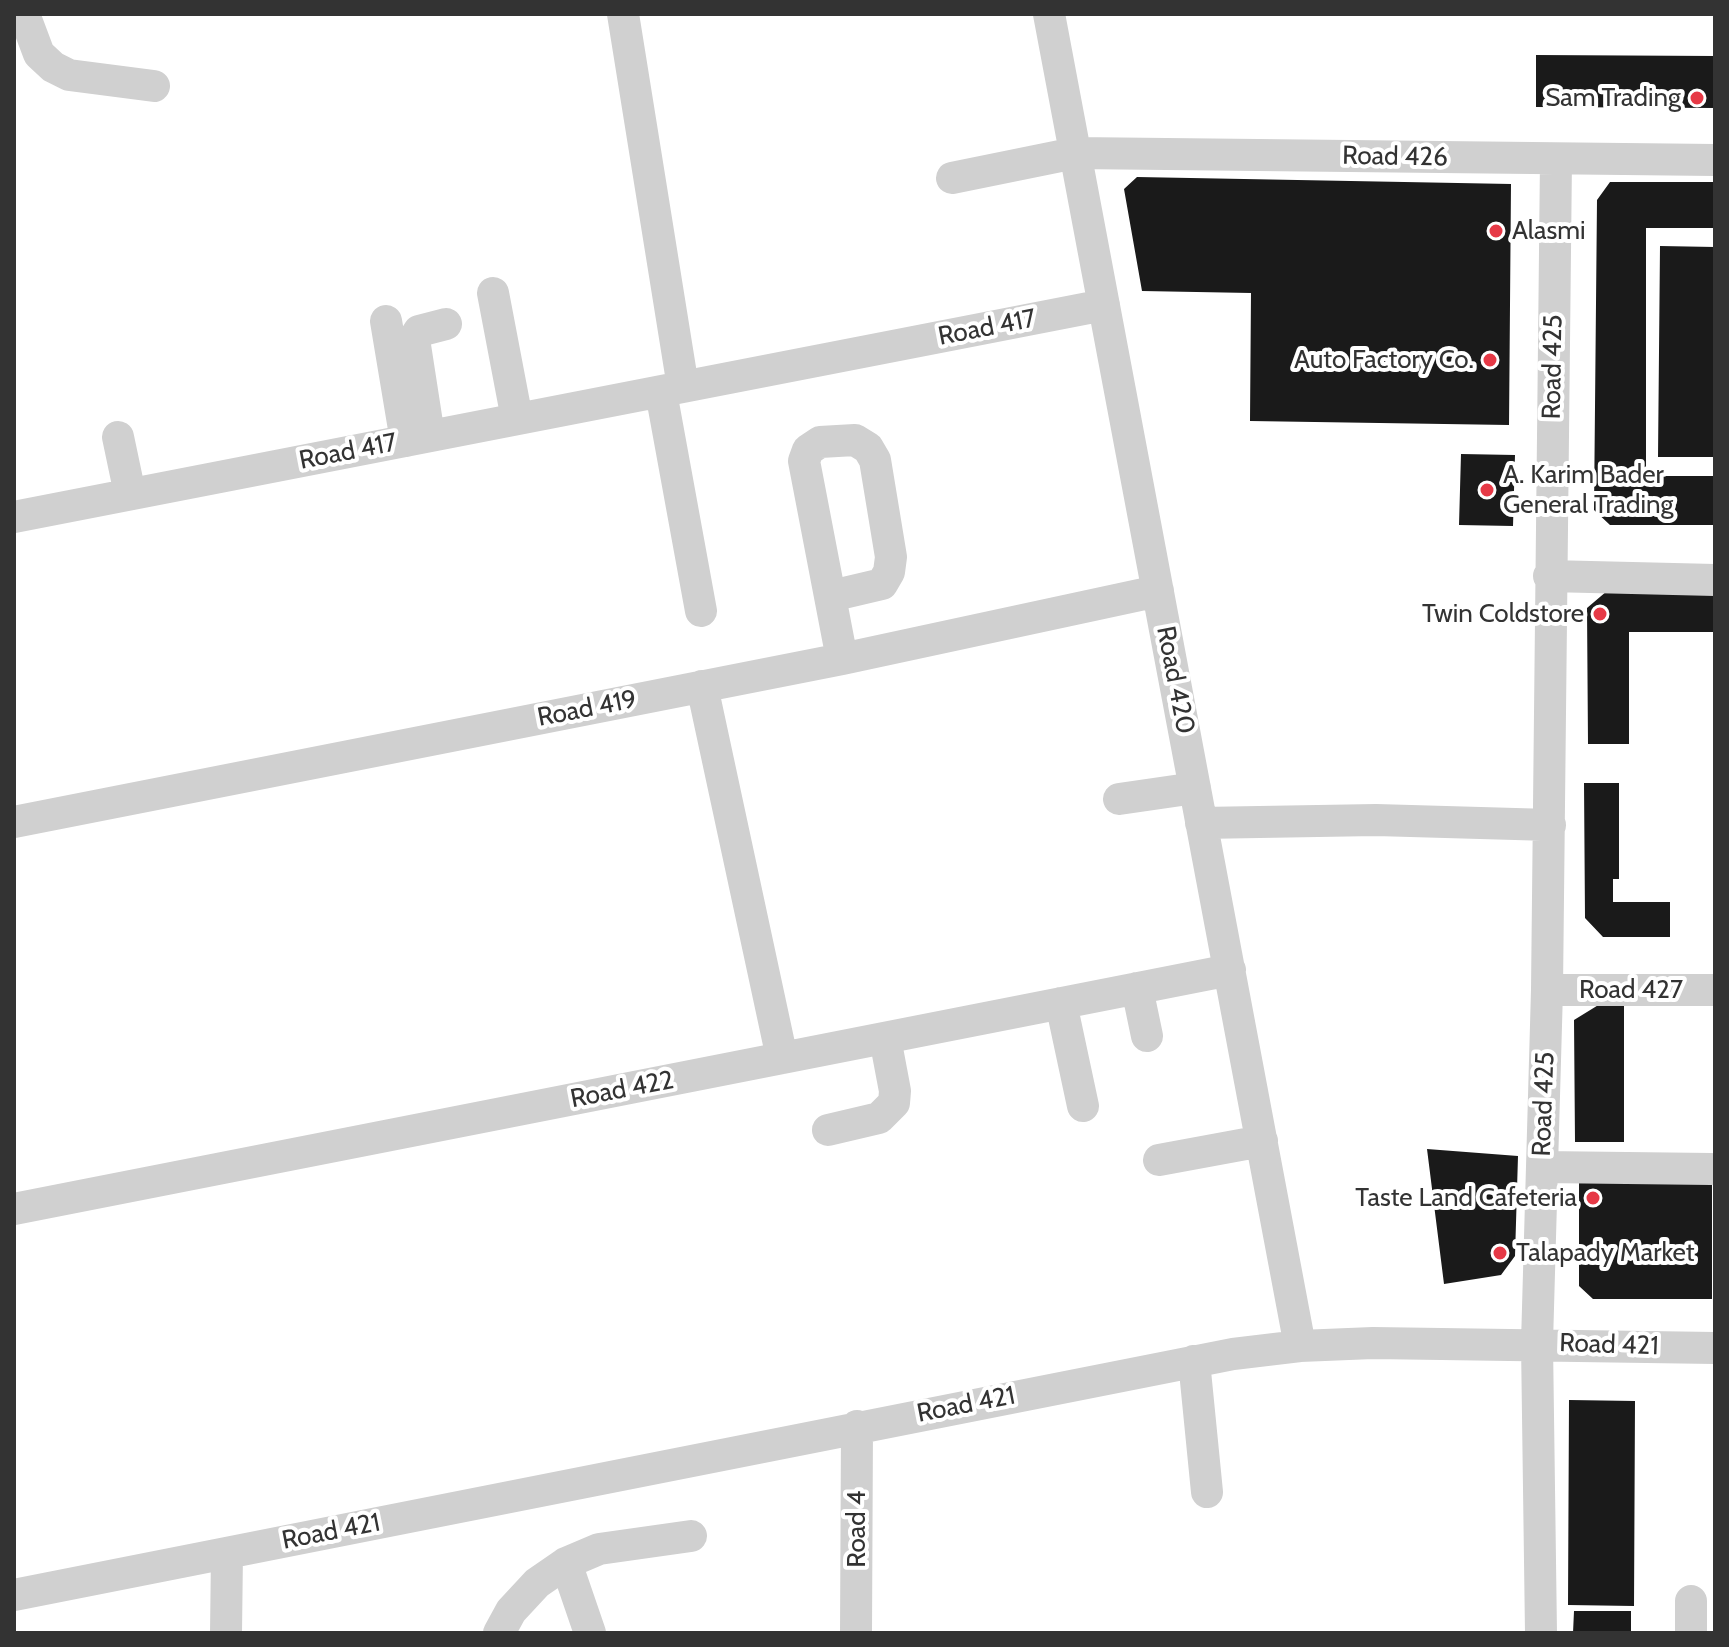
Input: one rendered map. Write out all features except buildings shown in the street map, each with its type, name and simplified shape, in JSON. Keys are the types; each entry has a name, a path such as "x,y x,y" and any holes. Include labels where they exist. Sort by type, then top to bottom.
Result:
{"street":[{"path":"24,14 39,54 53,67 69,75 154,86"},
{"path":"623,14 701,611"},
{"name":"Road 420","path":"1049,14 1300,1346"},
{"name":"Road 426","path":"952,178 1075,153 1715,160"},
{"name":"Road 425","path":"1541,1633 1537,1343 1550,825 1549,576 1556,159"},
{"path":"493,293 517,419"},
{"name":"Road 417","path":"14,517 1104,305"},
{"path":"386,321 418,438"},
{"path":"418,438 414,339 419,331 446,324"},
{"path":"118,437 130,494"},
{"path":"831,596 882,584 889,572 891,557 875,460 868,448 855,440 820,442 808,450 804,461 842,659"},
{"path":"1549,576 1715,580"},
{"name":"Road 419","path":"14,822 842,659 1158,591"},
{"path":"702,686 782,1058"},
{"path":"1119,799 1195,788"},
{"path":"1201,823 1376,820 1550,825"},
{"name":"Road 422","path":"14,1209 1230,970"},
{"path":"1137,988 1147,1036"},
{"name":"Road 427","path":"1547,990 1715,990"},
{"path":"1061,1003 1083,1106"},
{"path":"828,1130 879,1118 894,1103 895,1091 885,1038"},
{"path":"1159,1160 1262,1141"},
{"path":"1542,1167 1711,1169"},
{"name":"Road 421","path":"14,1595 1194,1361 1300,1346 1537,1343 1715,1348"},
{"path":"1194,1361 1207,1492"},
{"name":"Road 4","path":"856,1633 857,1426"},
{"path":"499,1633 511,1611 537,1583 566,1563 599,1549 691,1536"},
{"path":"226,1633 227,1553"},
{"path":"566,1563 590,1633"}],"place":[{"name":"Sam Trading","path":"1697,98"},
{"name":"Alasmi","path":"1496,231"},
{"name":"Auto Factory Co.","path":"1490,360"},
{"name":"A. Karim Bader General Trading","path":"1487,490"},
{"name":"Twin Coldstore","path":"1600,614"},
{"name":"Taste Land Cafeteria","path":"1593,1198"},
{"name":"Talapady Market","path":"1500,1253"}]}
